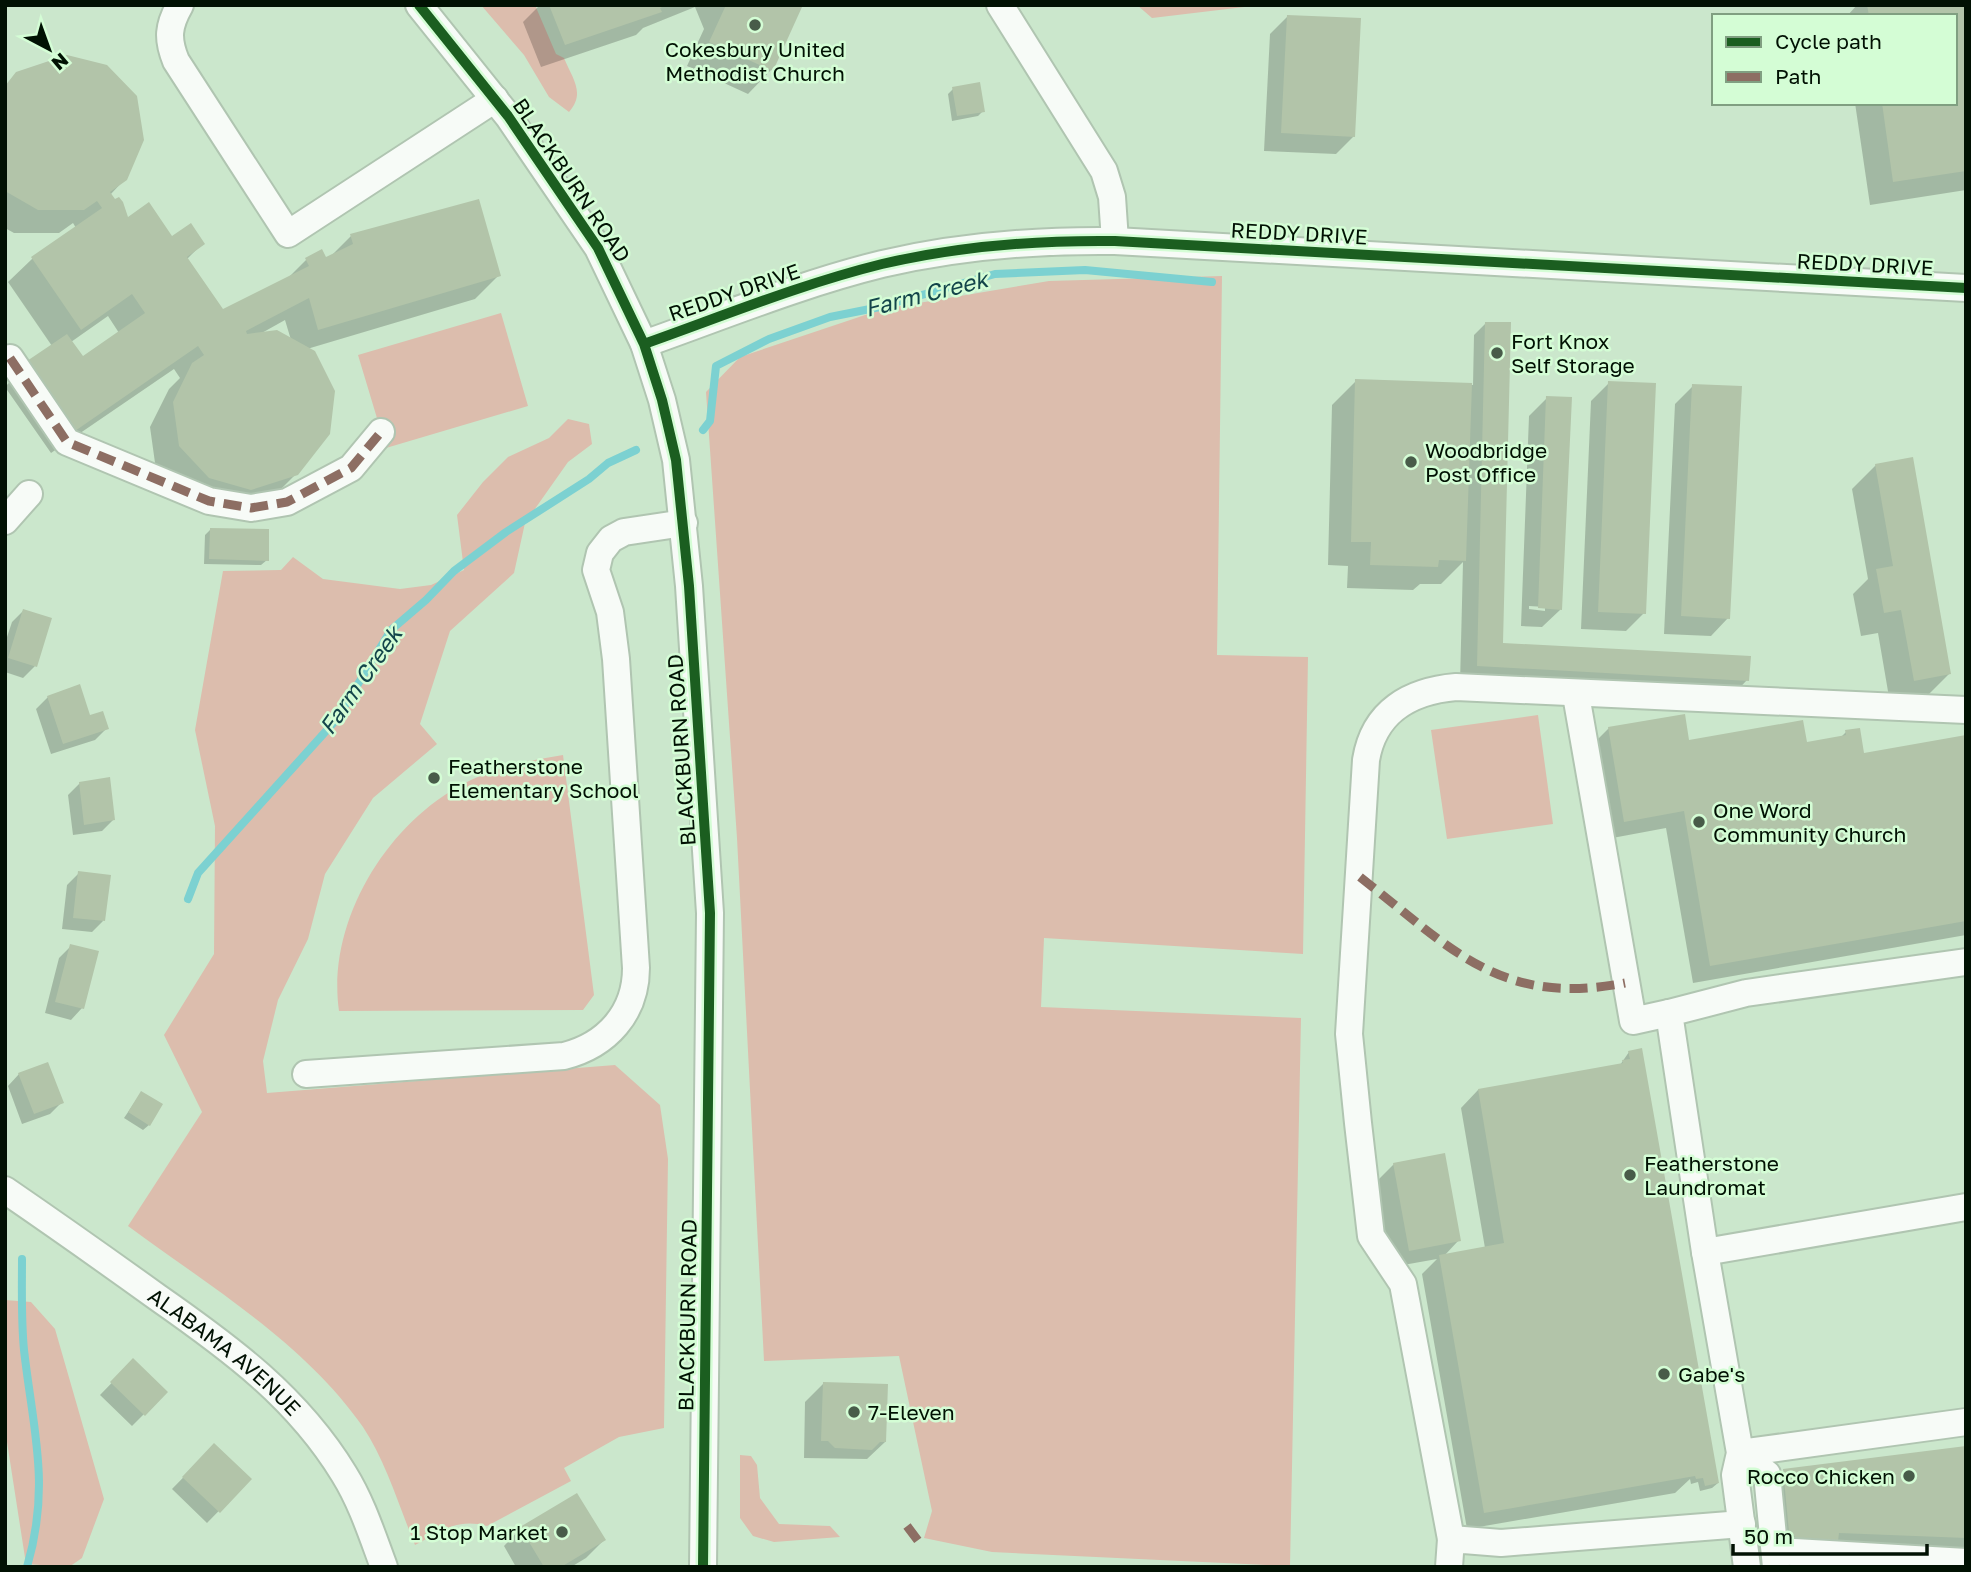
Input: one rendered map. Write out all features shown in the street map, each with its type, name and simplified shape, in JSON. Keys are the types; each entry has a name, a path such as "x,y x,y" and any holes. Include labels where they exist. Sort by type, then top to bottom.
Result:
{"street":[{"path":"180,5 169,28 171,48 176,61 288,234 495,99"},
{"name":"BLACKBURN ROAD","path":"419,5 495,99 562,192 598,248 644,344 662,400 676,460 684,523 710,914 703,1567"},
{"path":"1000,5 1104,171 1112,197 1115,241"},
{"name":"REDDY DRIVE","path":"644,344 783,293 917,257 1014,243 1115,241 1966,288"},
{"path":"9,358 67,442 209,501 251,508 287,502 351,468 381,432"},
{"path":"5,520 29,494"},
{"path":"306,1074 564,1056 586,1049 605,1038 628,1010 635,987 636,968 617,671 611,612 599,580 596,561 604,546 624,531 684,523"},
{"path":"1449,1567 1451,1539 1403,1284 1371,1236 1349,1034 1366,760 1379,723 1396,706 1421,692 1456,687 1576,695 1966,710"},
{"path":"1576,695 1633,1021 1746,993 1966,962"},
{"path":"1669,1013 1705,1252 1740,1453 1735,1475 1747,1567"},
{"name":"ALABAMA AVENUE","path":"5,1190 243,1358 282,1392 345,1474 365,1515 384,1567"},
{"path":"1705,1252 1966,1207"},
{"path":"1740,1453 1966,1422"},
{"path":"1740,1453 1767,1474 1776,1559 1966,1562"},
{"path":"1451,1539 1501,1544 1742,1524"}],"shaded area":[{"path":"481,5 535,5 556,54 564,58 576,85 577,98 569,112 549,97 524,55"},
{"path":"1137,5 1261,5 1152,18"},
{"path":"1222,276 1217,655 1308,657 1303,954 1044,938 1041,1007 1301,1018 1290,1566 992,1552 924,1538 932,1511 899,1356 764,1361 737,838 706,392 740,357 883,309 1049,281"},
{"path":"501,313 528,406 386,448 358,355"},
{"path":"568,419 589,424 592,444 568,462 525,523 514,573 450,631 420,724 437,744 373,798 325,874 308,939 278,1000 263,1061 267,1093 615,1065 660,1105 668,1159 664,1428 619,1437 564,1468 571,1481 487,1526 458,1525 415,1545 379,1455 363,1427 340,1397 285,1342 128,1226 202,1112 164,1035 214,954 215,826 195,730 223,571 281,570 293,557 323,579 400,589 431,585 464,570 457,515 483,482 508,457 549,438"},
{"path":"1538,715 1553,824 1447,839 1431,730"},
{"path":"563,755 594,995 583,1010 339,1011 338,977 343,942 353,908 369,876 390,846 414,820 441,797 471,780 505,767"},
{"path":"5,1300 31,1302 55,1329 104,1499 82,1558 69,1567 26,1564 5,1429"},
{"path":"740,1455 751,1456 757,1465 760,1498 779,1524 830,1526 840,1537 774,1542 753,1536 740,1518"}],"building":[{"name":"Cokesbury United Methodist Church","path":"549,5 666,5 660,8 662,12 565,45"},
{"name":"Cokesbury United Methodist Church","path":"726,5 802,7 773,71 709,42"},
{"path":"1867,5 1966,5 1966,171 1893,182 1882,105 1957,105 1957,14 1869,14"},
{"path":"1287,15 1361,18 1355,137 1281,133"},
{"path":"67,55 107,65 137,96 144,140 127,180 110,192 115,199 119,197 123,202 128,217 149,202 172,236 191,223 205,244 187,257 223,309 309,266 305,258 322,249 326,257 353,244 350,234 479,199 501,276 318,330 309,298 246,331 247,334 277,330 315,351 335,391 330,434 298,475 251,490 209,478 179,446 173,402 192,363 204,355 198,346 75,431 27,361 67,334 83,356 145,313 132,294 81,330 31,257 102,208 97,201 84,210 38,210 5,191 5,86 16,72"},
{"path":"980,82 985,112 957,116 952,87"},
{"path":"1485,322 1511,322 1503,643 1751,656 1749,681 1477,666"},
{"name":"Woodbridge Post Office","path":"1355,379 1472,383 1466,561 1439,560 1438,567 1370,565 1371,542 1351,542"},
{"path":"1608,381 1656,383 1646,614 1598,612"},
{"path":"1692,384 1742,386 1730,619 1681,616"},
{"path":"1546,396 1572,397 1562,610 1538,608"},
{"path":"1913,457 1951,674 1914,681 1901,610 1884,613 1876,569 1893,566 1875,464"},
{"path":"210,528 269,529 269,561 209,559"},
{"path":"23,609 52,618 37,667 8,658"},
{"path":"80,684 90,715 103,711 109,729 63,744 47,696"},
{"path":"1685,714 1689,740 1803,720 1807,742 1846,735 1845,730 1860,728 1864,753 1966,735 1966,921 1710,966 1684,811 1624,822 1608,727"},
{"path":"110,777 115,820 84,825 79,782"},
{"path":"78,871 111,875 105,921 73,918"},
{"path":"70,944 99,951 84,1009 55,1002"},
{"path":"1642,1048 1719,1483 1705,1486 1703,1478 1696,1479 1695,1476 1484,1513 1439,1255 1504,1243 1478,1089 1623,1063 1622,1060 1630,1059 1628,1051"},
{"path":"48,1062 64,1103 34,1114 18,1073"},
{"path":"141,1091 163,1104 150,1126 128,1112"},
{"path":"1445,1153 1461,1241 1409,1251 1393,1163"},
{"path":"133,1358 168,1392 145,1416 110,1382"},
{"name":"7-Eleven","path":"823,1382 888,1384 886,1442 880,1442 872,1450 835,1448 828,1441 821,1441"},
{"path":"214,1443 252,1479 220,1513 182,1477"},
{"path":"1966,1446 1966,1538 1839,1533 1838,1541 1799,1540 1789,1532 1783,1469"},
{"name":"1 Stop Market","path":"577,1493 606,1540 561,1567 544,1567 520,1527"}],"waterway":[{"name":"Farm Creek","path":"703,430 710,421 716,366 769,339 830,317 880,307 995,274 1085,270 1212,282"},
{"name":"Farm Creek","path":"188,899 198,873 336,720 391,630 454,571 506,532 589,479 608,463 636,450"},
{"name":"Farm Creek","path":"22,1259 23,1338 39,1483 38,1510 27,1567"}],"marked path":[{"path":"10,358 67,442 209,501 251,508 287,502 351,468 381,432"},
{"path":"1360,877 1451,949 1510,979 1544,987 1581,988 1625,983"},
{"path":"907,1526 919,1542"}],"cycle path":[{"path":"419,5 508,116 598,248 644,344 662,400 676,460 689,586 710,913 703,1567"},
{"path":"644,344 792,291 882,264 998,245 1056,242 1115,241 1966,288"}],"place":[{"name":"Cokesbury United Methodist Church","path":"755,25"},
{"name":"Fort Knox Self Storage","path":"1497,353"},
{"name":"Woodbridge Post Office","path":"1411,462"},
{"name":"Featherstone Elementary School","path":"434,778"},
{"name":"One Word Community Church","path":"1699,822"},
{"name":"Featherstone Laundromat","path":"1630,1175"},
{"name":"Gabe's","path":"1664,1374"},
{"name":"7-Eleven","path":"854,1412"},
{"name":"Rocco Chicken","path":"1909,1476"},
{"name":"1 Stop Market","path":"562,1532"}]}
